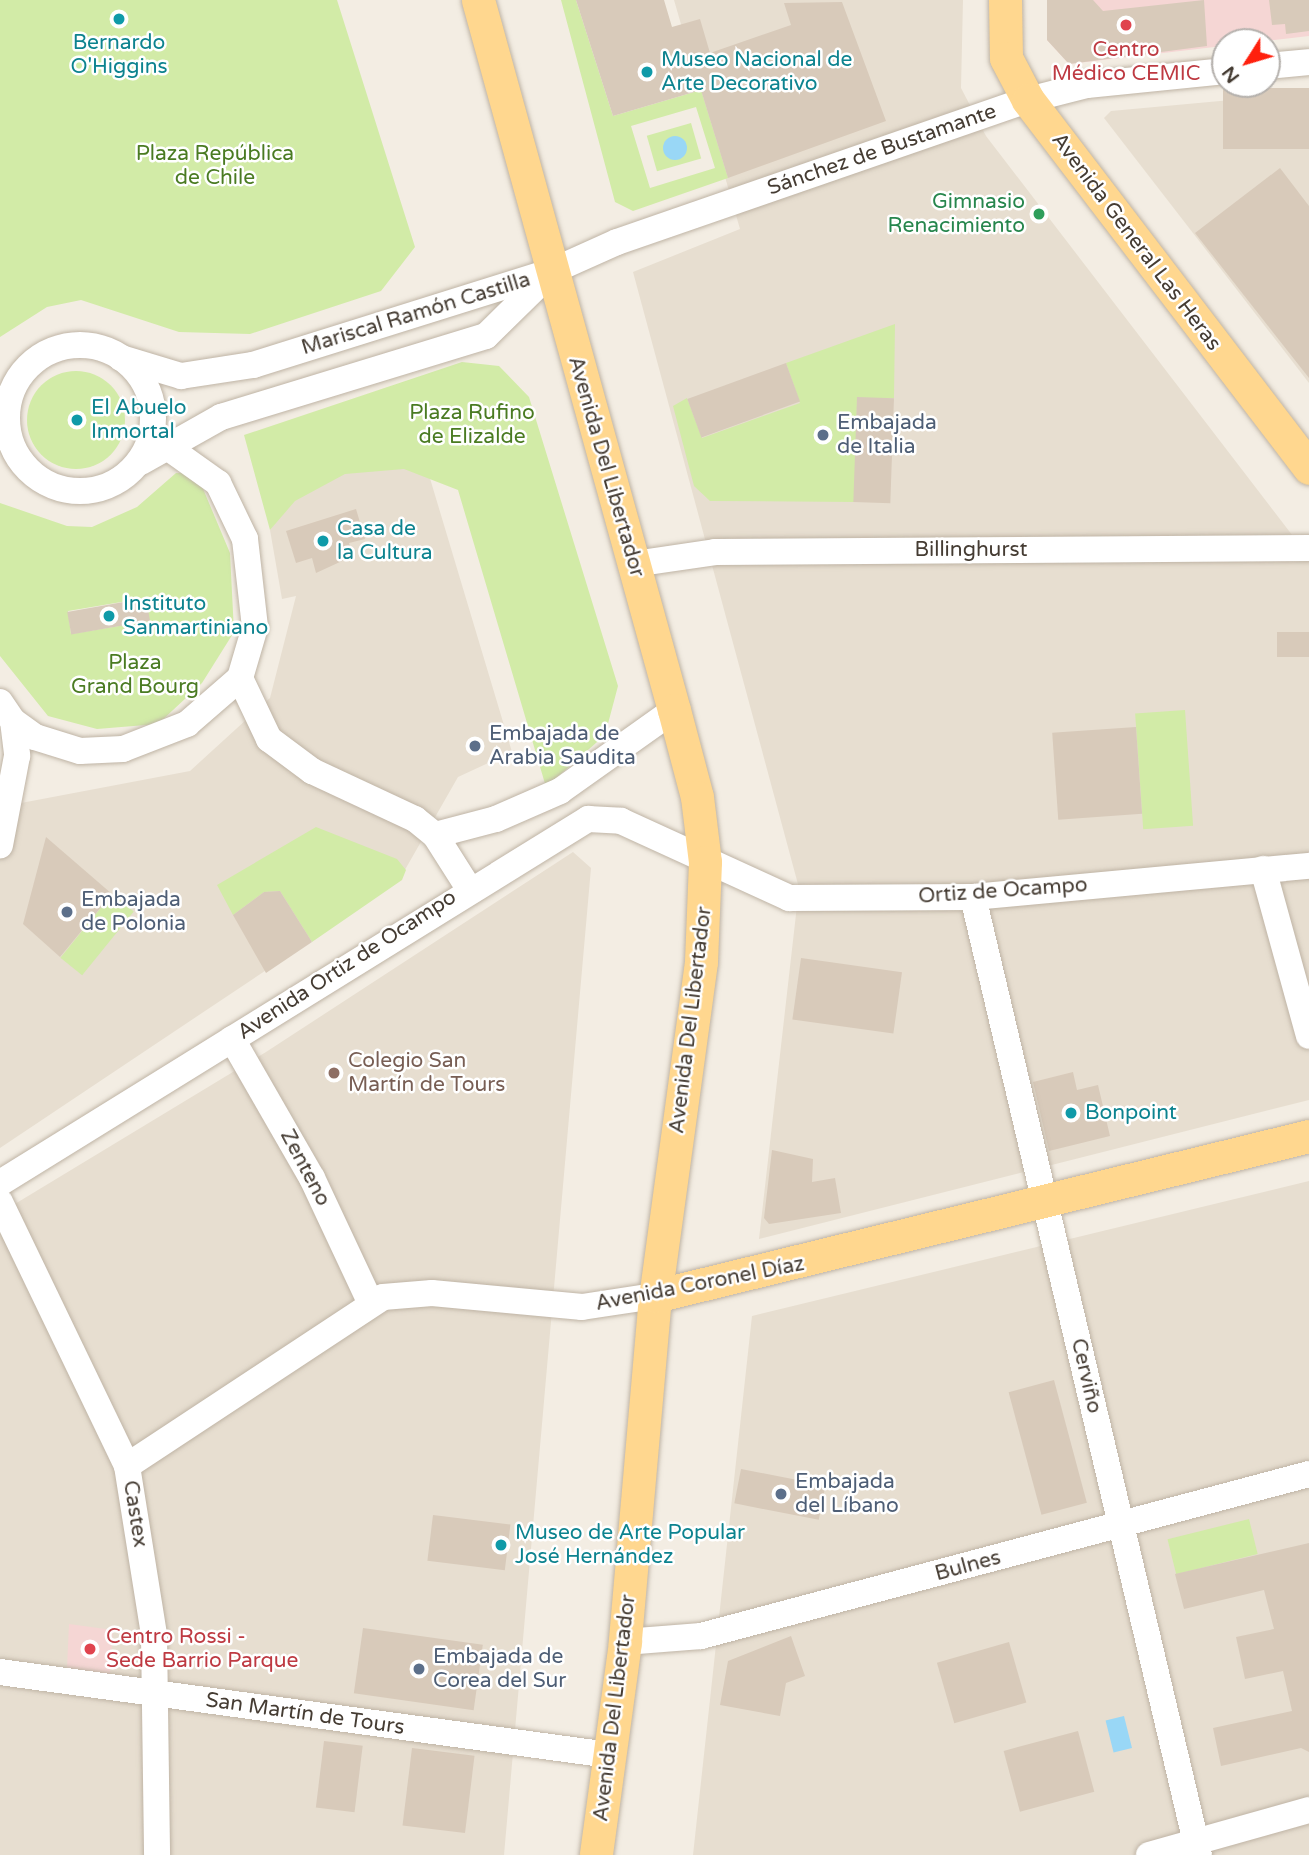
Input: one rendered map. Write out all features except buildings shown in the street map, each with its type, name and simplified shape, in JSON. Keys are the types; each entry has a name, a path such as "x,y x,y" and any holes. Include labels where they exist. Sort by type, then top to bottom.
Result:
{"main road":[{"name":"Avenida Del Libertador","path":"478,0 550,272 674,709 697,797 705,862 701,962 655,1296 625,1642 596,1855"},
{"name":"Avenida General Las Heras","path":"1005,0 1006,58 1028,100 1309,468"},
{"name":"Avenida Coronel Díaz","path":"655,1296 1046,1203 1309,1136"}],"street":[{"path":"1281,65 1309,62"},
{"name":"Sánchez de Bustamante","path":"550,272 617,242 1028,100 1087,85 1211,72"},
{"name":"Mariscal Ramón Castilla","path":"121,358 181,376 233,370 550,272"},
{"name":"Mariscal Ramón Castilla","path":"141,462 220,417 485,336 550,272"},
{"path":"0,394 46,354 70,346 95,347 121,358 140,377 152,404 141,462 117,482 88,491 58,488 34,476 0,467"},
{"path":"22,374 7,424 18,456 34,476"},
{"path":"6,712 35,737 80,751 123,749 187,724 240,678 255,627 245,539 218,483 166,446"},
{"name":"Billinghurst","path":"634,565 715,552 1309,548"},
{"path":"240,678 254,718 288,756 435,835 468,887"},
{"path":"435,835 529,807 674,709"},
{"path":"0,845 15,782 6,712"},
{"name":"Avenida Ortiz de Ocampo","path":"0,1183 232,1039 468,887 587,819 621,821 705,862"},
{"name":"Ortiz de Ocampo","path":"705,862 789,898 973,897 1309,866"},
{"path":"1263,869 1309,1036"},
{"name":"Cerviño","path":"973,897 1197,1848"},
{"name":"Zenteno","path":"232,1039 312,1178 370,1302"},
{"name":"Castex","path":"0,1202 127,1466 154,1635 157,1855"},
{"name":"Avenida Coronel Díaz","path":"127,1466 370,1302 432,1293 582,1307 655,1296"},
{"name":"Bulnes","path":"625,1642 701,1636 1309,1474"},
{"name":"San Martín de Tours","path":"0,1672 609,1755"},
{"path":"1149,1855 1197,1848 1309,1810"}],"shaded area":[{"path":"674,0 963,0 961,88 986,136 1309,557 1309,1100 759,1239 799,888 633,272 740,229"},
{"name":"Centro Médico CEMIC","path":"1047,0 1309,0 1309,36 1281,39 1281,28 1211,28 1211,47 1069,64 1047,40"},
{"path":"1309,93 1309,383 1104,118 1111,111 1281,98 1281,96"},
{"path":"414,425 512,752 458,777 398,882 0,1148 0,807 190,771 270,698 296,596 282,599 270,530 281,515 275,487"},
{"path":"573,852 591,868 504,1855 0,1855 0,1213 266,1052"},
{"path":"1309,1181 1309,1855 693,1855 752,1316"},
{"name":"Centro Rossi - Sede Barrio Parque","path":"69,1624 113,1630 110,1674 67,1668"}],"green space":[{"name":"Plaza República de Chile","path":"0,0 337,0 415,247 381,291 250,334 179,332 81,300 47,307 0,337"},
{"path":"561,0 576,0 613,116 701,90 728,178 633,211 615,202","holes":["696,107 715,168 650,188 631,126"]},
{"path":"691,123 701,159 657,171 647,136"},
{"path":"895,324 894,398 857,398 856,502 710,501 694,486 673,406 687,398 702,438 800,403 786,363"},
{"name":"Plaza Rufino de Elizalde","path":"462,362 499,366 529,397 618,686 605,735 546,787 458,490 404,469 345,474 295,501 270,530 244,435"},
{"path":"76,371 103,379 117,393 125,420 117,447 103,461 76,469 49,461 35,447 27,420 35,393 49,379"},
{"name":"Plaza Grand Bourg","path":"176,473 188,473 201,484 230,553 234,632 202,683 158,724 97,729 48,716 0,656 0,503 67,526 92,527 137,507","holes":["145,598 149,621 71,634 68,611"]},
{"path":"1185,710 1193,826 1143,829 1135,713"},
{"path":"316,827 397,859 406,870 402,880 312,942 280,891 264,892 233,915 217,885"},
{"path":"112,894 134,912 82,975 60,958"},
{"path":"1249,1519 1258,1554 1176,1574 1167,1539"}],"water":[{"path":"675,136 684,139 687,148 684,157 675,160 666,157 663,148 666,139"},
{"path":"1124,1716 1132,1748 1114,1753 1106,1721"}],"place":[{"name":"Bernardo O'Higgins","path":"119,19"},
{"name":"Centro Médico CEMIC","path":"1126,25"},
{"name":"Museo Nacional de Arte Decorativo","path":"647,72"},
{"name":"Gimnasio Renacimiento","path":"1039,214"},
{"name":"El Abuelo Inmortal","path":"77,420"},
{"name":"Embajada de Italia","path":"823,435"},
{"name":"Casa de la Cultura","path":"323,541"},
{"name":"Instituto Sanmartiniano","path":"109,616"},
{"name":"Embajada de Arabia Saudita","path":"475,746"},
{"name":"Embajada de Polonia","path":"67,912"},
{"name":"Colegio San Martín de Tours","path":"334,1073"},
{"name":"Bonpoint","path":"1071,1113"},
{"name":"Embajada del Líbano","path":"781,1494"},
{"name":"Museo de Arte Popular José Hernández","path":"501,1545"},
{"name":"Centro Rossi - Sede Barrio Parque","path":"90,1649"},
{"name":"Embajada de Corea del Sur","path":"419,1669"}]}
